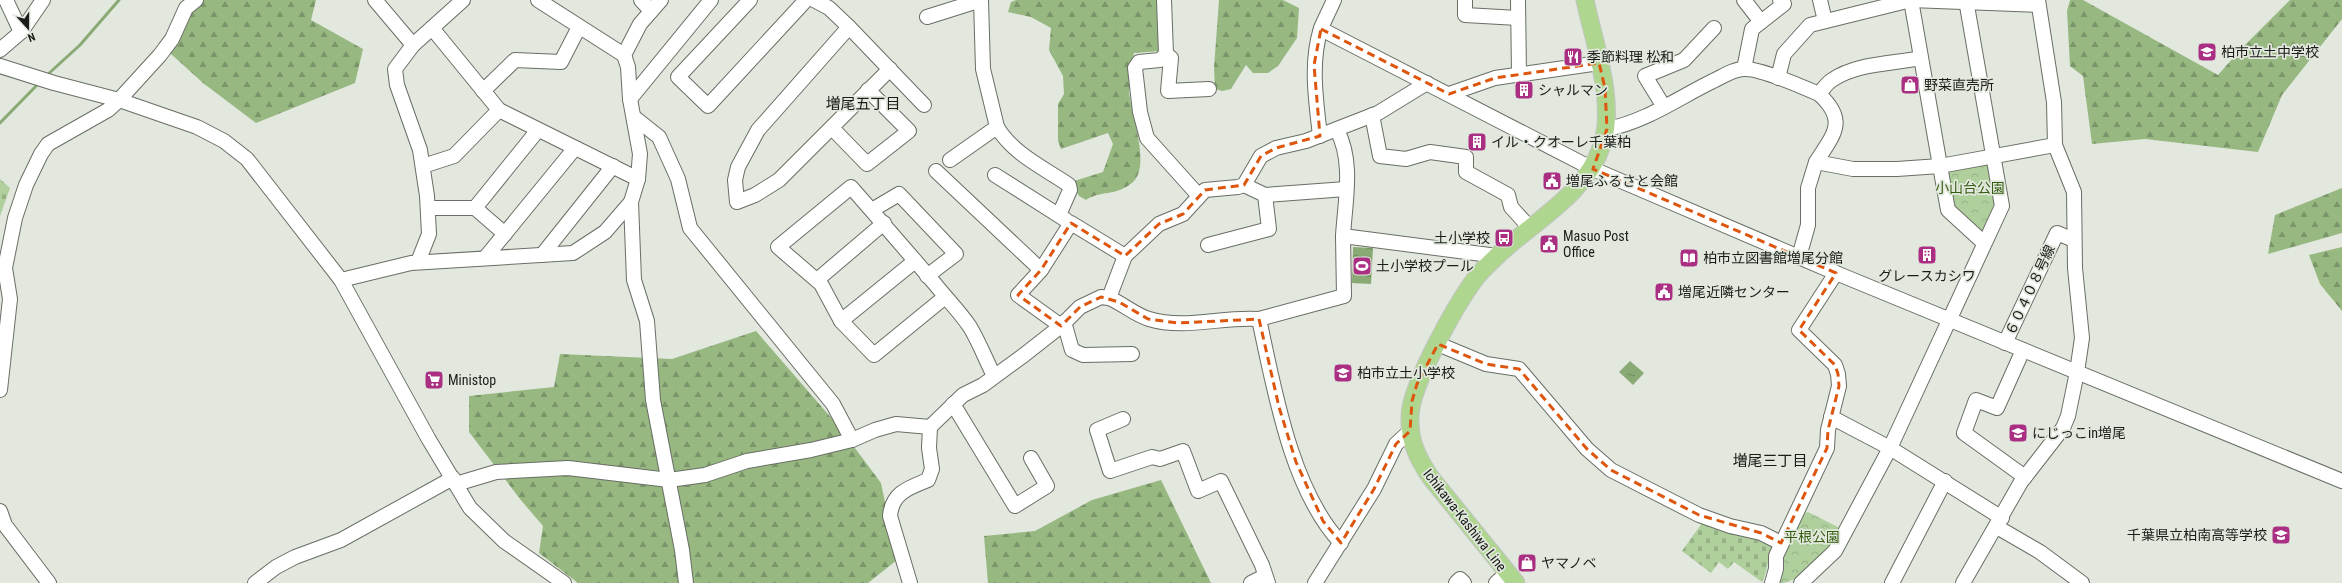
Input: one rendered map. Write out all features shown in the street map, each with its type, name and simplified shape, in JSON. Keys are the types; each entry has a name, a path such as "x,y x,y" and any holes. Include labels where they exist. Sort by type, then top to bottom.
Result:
{"main road":[{"name":"Ichikawa-Kashiwa Line","path":"1506,580 1419,461 1413,446 1410,431 1412,401 1417,384 1475,279 1497,256 1578,186 1593,169 1607,129 1605,88 1585,0"}],"street":[{"path":"6,0 21,32"},
{"path":"0,50 21,32 43,0"},
{"path":"0,390 10,299 5,268 15,218 26,185 48,144 108,110 119,100 160,55 172,39 186,8 196,0"},
{"path":"418,262 430,234 423,166 420,150 397,85 395,69 413,45 464,0"},
{"path":"538,0 624,55 628,67 630,99 635,118 640,154 638,179 631,202 634,280 647,321 651,356 652,400 669,480 686,583"},
{"path":"641,0 651,11"},
{"path":"624,55 640,24 661,0"},
{"path":"630,99 711,0"},
{"path":"750,0 678,77 708,106 806,0"},
{"path":"928,17 981,0 983,69 997,127 1005,140 1013,148 1069,185 1070,190 1059,215"},
{"path":"1164,0 1166,54 1160,60 1139,62 1135,68 1142,124 1147,138 1199,196"},
{"path":"1320,136 1315,95 1314,65 1321,28 1334,0"},
{"path":"1465,0 1465,15 1518,18"},
{"path":"1518,0 1519,74"},
{"path":"1744,0 1761,22"},
{"path":"1744,69 1752,29 1784,4 1780,0"},
{"path":"1820,0 1825,21"},
{"path":"1911,0 1948,210 1984,243"},
{"path":"1778,78 1784,54 1810,26 1825,21 1911,0 2038,2 2052,85 2055,145 2074,192 2076,294 2082,338 2078,372 2068,416 2062,428 2025,477 1964,583"},
{"path":"1801,583 1835,551 1890,448 2002,206 1966,1"},
{"path":"382,2 413,45"},
{"path":"825,2 924,105"},
{"path":"484,91 515,60 561,62 579,27"},
{"path":"849,27 758,130 738,167 735,180 738,202 755,195 779,180 890,69"},
{"path":"432,28 499,110 638,179"},
{"path":"1321,28 1593,169 1836,273 2342,481"},
{"path":"1664,107 1645,76 1684,60 1714,28"},
{"path":"1166,54 1171,58 1168,91 1209,89"},
{"path":"1819,94 1831,80 1847,73 1873,65 1890,64 1921,58"},
{"path":"1449,94 1495,78 1599,63"},
{"path":"0,66 54,83 119,100 197,127 224,141 247,159 340,280 428,438 470,508 483,523 504,541 564,583"},
{"path":"1607,129 1622,126 1664,107 1726,74 1744,69 1778,78 1819,94 1832,108 1836,124 1835,132 1816,162 1808,188 1808,225 1799,257"},
{"path":"1109,298 1125,256 1159,224 1183,214 1205,190 1238,188 1244,185 1261,156 1276,148 1338,130 1372,115 1427,83"},
{"path":"832,128 867,164 909,131 868,90"},
{"path":"423,166 454,156 499,110"},
{"path":"1372,115 1380,156 1406,159 1430,152 1466,158 1466,172 1508,195 1511,207 1530,228"},
{"path":"635,118 659,137 678,179 690,228 833,404 852,440"},
{"path":"950,160 997,127"},
{"path":"475,208 538,130"},
{"path":"910,583 893,530 890,516 891,508 895,497 903,490 928,480 932,469 929,448 930,427 963,395 994,376 1062,324 1088,302 1101,297 1109,298 1148,319 1170,322 1244,318 1259,319 1344,296 1343,236 1348,159 1345,144 1338,130"},
{"path":"1816,162 1853,169 1897,169 1940,166 2055,145"},
{"path":"485,258 575,148"},
{"path":"542,255 613,166"},
{"path":"936,171 1041,270"},
{"path":"995,175 1125,256"},
{"path":"1244,185 1265,195 1346,189"},
{"path":"945,297 874,355 841,321 829,298 817,280 778,247 851,187 884,223 970,327 994,376"},
{"path":"872,210 899,194 948,243 956,254 927,276"},
{"path":"1208,245 1269,229 1265,195"},
{"path":"340,280 418,262 573,253 605,232 631,202"},
{"path":"428,208 475,208 504,234"},
{"path":"817,280 884,223"},
{"path":"1071,223 1041,270 1018,295 1062,324 1072,350 1083,355 1132,354"},
{"name":"６０４０８号線","path":"2005,343 2057,233 2074,240"},
{"path":"1343,236 1497,256"},
{"path":"841,321 915,261"},
{"path":"1772,583 1776,569 1776,556 1781,543 1827,448 1831,417 1839,386 1835,365 1799,330 1836,273"},
{"path":"1259,319 1278,407 1299,468 1323,521 1341,543"},
{"path":"1438,344 1486,364 1519,370 1587,449 1611,470 1699,515 1730,526 1762,532 1781,543"},
{"path":"2023,350 1997,408 1976,400 1964,433 2025,477"},
{"path":"953,404 1015,506 1047,486 1031,458"},
{"path":"1831,417 1890,448 1945,481 2082,583"},
{"path":"1123,419 1097,430 1110,471 1152,458 1160,459 1183,450 1198,491 1222,481 1267,579 1251,583"},
{"path":"255,583 276,567 295,557 341,540 454,481 496,472 568,468 669,480 705,475 747,461 811,450 852,440 875,430 896,424 930,427"},
{"path":"1318,582 1374,489 1396,444 1410,431"},
{"path":"1892,583 1945,481"},
{"path":"0,512 5,525 49,583"},
{"path":"1456,583 1460,579 1464,583"}],"highlighted area":[{"path":"1321,29 1449,94 1495,78 1599,63 1605,88 1607,129 1593,169 1836,273 1799,330 1835,365 1838,374 1839,386 1828,430 1827,448 1781,543 1761,533 1699,515 1611,470 1587,449 1519,369 1486,364 1438,344 1417,384 1412,401 1410,431 1396,444 1374,489 1341,543 1323,521 1296,462 1279,407 1259,319 1178,323 1148,319 1119,302 1101,297 1080,307 1061,326 1018,295 1041,270 1071,223 1125,256 1159,224 1183,214 1205,190 1244,185 1261,156 1276,148 1320,136 1314,65"}],"green space":[{"path":"197,0 316,0 311,20 363,49 355,83 256,123 203,83 159,43 181,13"},
{"path":"1016,0 1160,0 1160,51 1134,53 1129,92 1140,152 1140,164 1138,174 1133,182 1127,187 1114,192 1097,195 1086,200 1079,196 1071,182 1103,172 1113,144 1108,133 1061,149 1058,141 1058,104 1064,94 1063,76 1049,50 1051,28 1031,17 1008,12 1011,2"},
{"path":"1219,0 1283,0 1299,8 1297,38 1278,66 1268,73 1253,73 1246,65 1231,89 1222,91 1215,89 1214,68"},
{"path":"2070,0 2083,0 2218,75 2241,49 2290,0 2342,0 2342,19 2282,95 2258,152 2145,139 2092,144 2083,76 2070,66 2067,11"},
{"name":"小山台公園","path":"1984,163 1988,165 1995,202 1983,231 1978,232 1954,210 1948,169"},
{"path":"0,179 10,188 0,216"},
{"path":"2342,188 2342,233 2268,254 2275,215"},
{"path":"2342,247 2342,311 2320,284 2309,255"},
{"path":"756,331 840,428 881,483 897,560 868,583 578,583 539,553 543,526 520,499 469,432 469,396 554,387 560,354 672,359"},
{"path":"1161,480 1211,583 988,583 984,536 1035,531 1092,500"},
{"name":"平根公園","path":"1808,512 1838,527 1839,532 1828,548 1805,572 1788,582 1780,583 1780,556 1802,514"},
{"path":"1702,523 1773,544 1766,573 1762,582 1734,562 1728,569 1719,562 1711,573 1682,551"}],"water":[{"name":"土小学校プール","path":"1353,247 1373,248 1371,284 1352,283"},
{"path":"1630,361 1644,373 1633,385 1619,372"}],"waterway":[{"path":"46,76 80,45 119,0"},
{"path":"0,123 39,83"}],"place":[{"name":"柏市立土中学校","path":"2207,52"},
{"name":"季節料理 松和","path":"1573,57"},
{"name":"野菜直売所","path":"1910,85"},
{"name":"シャルマン","path":"1524,90"},
{"name":"イル・クオーレ千葉柏","path":"1477,142"},
{"name":"増尾ふるさと会館","path":"1552,181"},
{"name":"土小学校","path":"1504,238"},
{"name":"Masuo Post Office","path":"1549,244"},
{"name":"グレースカシワ","path":"1927,255"},
{"name":"柏市立図書館増尾分館","path":"1689,258"},
{"name":"土小学校プール","path":"1362,266"},
{"name":"増尾近隣センター","path":"1664,292"},
{"name":"柏市立土小学校","path":"1343,373"},
{"name":"Ministop","path":"434,380"},
{"name":"にじっこin増尾","path":"2018,433"},
{"name":"千葉県立柏南高等学校","path":"2281,535"},
{"name":"ヤマノベ","path":"1527,563"}],"district":[{"name":"増尾五丁目","path":"863,104"},
{"name":"増尾三丁目","path":"1770,461"}]}
